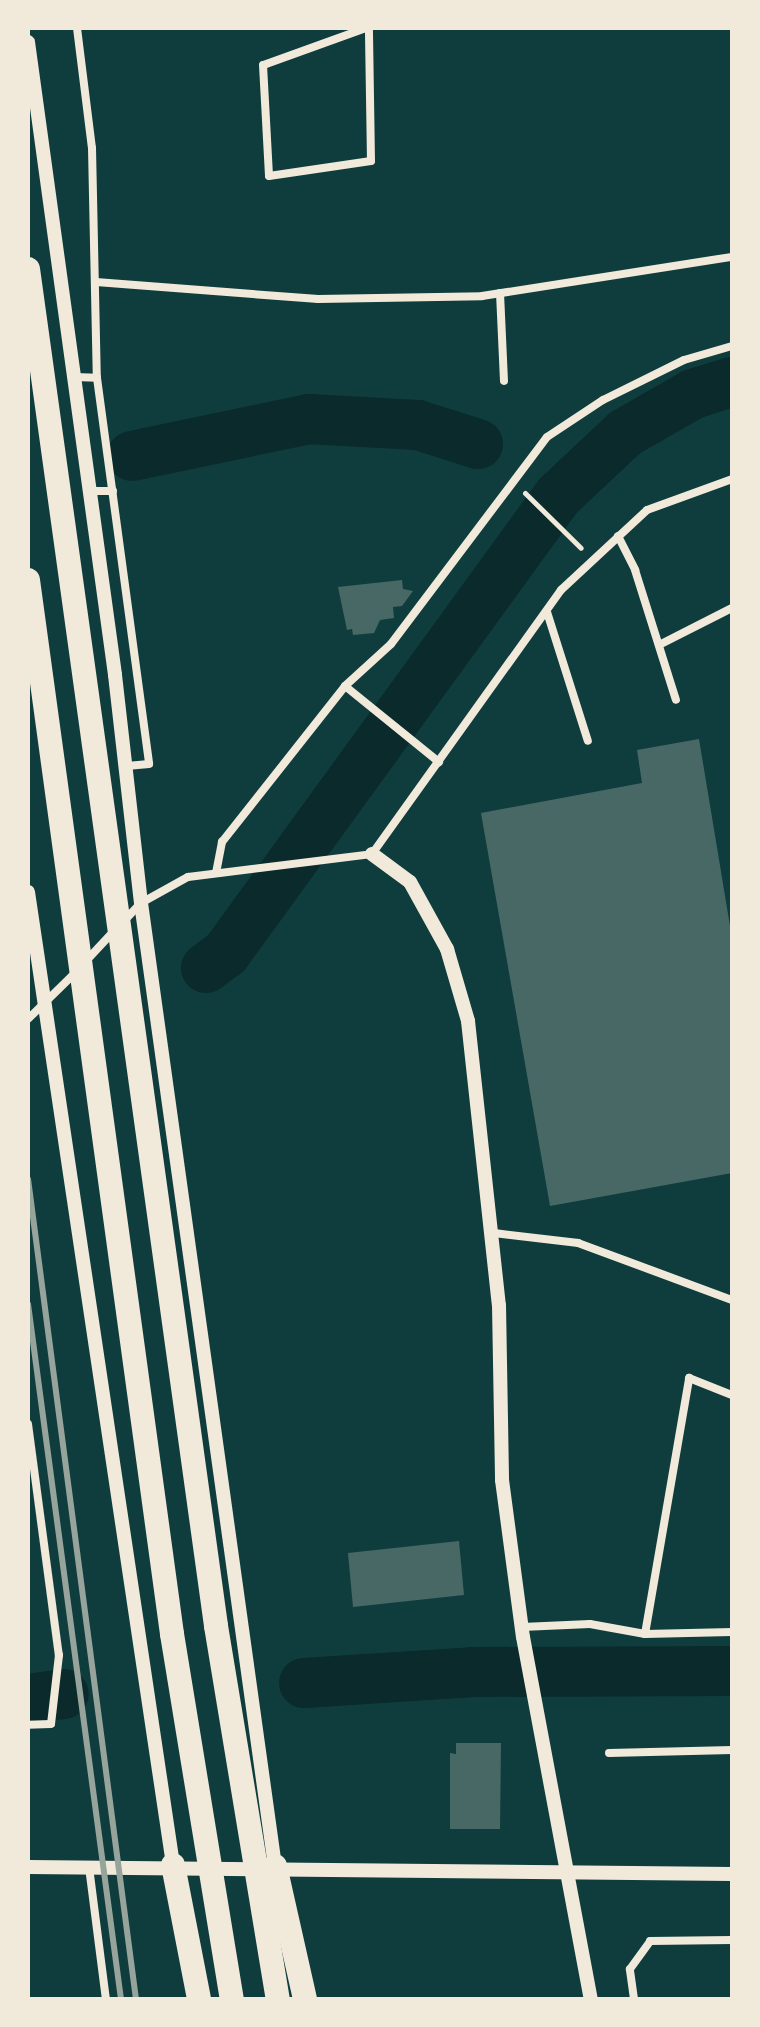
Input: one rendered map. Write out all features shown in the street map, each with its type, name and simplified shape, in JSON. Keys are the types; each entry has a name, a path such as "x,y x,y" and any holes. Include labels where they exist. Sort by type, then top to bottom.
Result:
{"highway":[{"path":"28,269 203,1536 278,1999"},
{"path":"28,580 172,1634 232,1999"},
{"path":"173,1865 199,1999"},
{"path":"275,1866 305,1999"}],"street":[{"path":"77,28 92,148 97,378 149,764 124,766"},
{"path":"368,28 371,161 269,176 263,65 368,28"},
{"path":"28,42 141,903 275,1866"},
{"path":"96,282 318,299 500,293 732,257"},
{"path":"500,293 504,381"},
{"path":"217,873 222,842 346,687 391,644 547,437 603,400 684,360 732,346"},
{"path":"74,377 97,378"},
{"path":"372,854 561,590 647,510 732,479"},
{"path":"87,491 113,491"},
{"path":"618,536 676,700"},
{"path":"659,645 732,608"},
{"path":"547,612 588,741"},
{"path":"346,687 438,761"},
{"path":"28,1019 42,1009 141,903 188,877 372,854 410,882 447,949 468,1021 494,1233 502,1480 522,1632 591,1999"},
{"path":"28,892 42,1009 173,1865"},
{"path":"494,1233 578,1243 732,1300"},
{"path":"645,1634 689,1378 732,1395"},
{"path":"28,1424 59,1655 51,1724 28,1725"},
{"path":"522,1632 590,1624 645,1634 732,1632"},
{"path":"609,1753 732,1750"},
{"path":"89,1866 106,1999"},
{"path":"28,1867 275,1866 570,1875 732,1874"},
{"path":"634,1999 630,1969 650,1941 732,1940"}],"path":[{"path":"514,482 591,558"}],"building":[{"path":"402,580 403,589 413,591 402,606 393,607 394,618 380,620 374,633 353,635 352,629 347,630 338,587"},
{"path":"699,739 732,938 732,1173 550,1206 481,813 642,783 637,750"},
{"path":"459,1541 464,1595 353,1607 348,1553"},
{"path":"456,1743 501,1743 500,1829 450,1829 450,1753 456,1754"}],"waterway":[{"path":"206,968 226,953 558,496 625,433 693,394 732,382"},
{"path":"132,456 309,419 418,425 478,444"},
{"path":"304,1683 473,1672 732,1671"},
{"path":"28,1699 64,1694"}],"railway":[{"path":"28,1179 136,1999"},
{"path":"28,1304 121,1999"}]}
